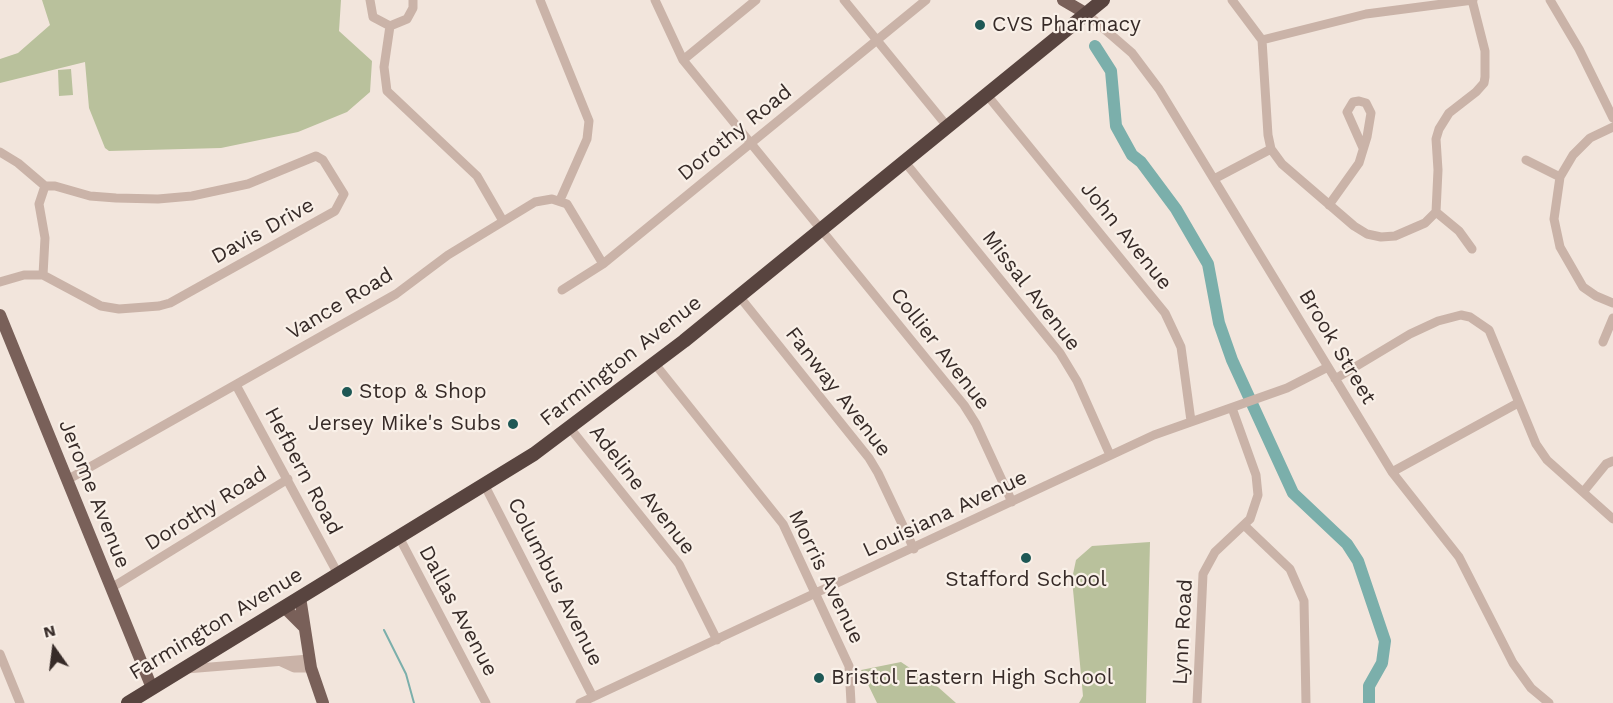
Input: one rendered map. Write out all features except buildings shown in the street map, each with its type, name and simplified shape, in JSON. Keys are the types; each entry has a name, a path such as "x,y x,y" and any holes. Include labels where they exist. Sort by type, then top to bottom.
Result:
{"highway":[{"name":"Farmington Avenue","path":"128,703 534,454 655,364 1103,0"}],"main road":[{"path":"1063,0 1087,14"},
{"name":"Jerome Avenue","path":"0,315 152,688"},
{"path":"300,597 305,614 303,626 310,664 323,703"},
{"path":"284,607 303,626"}],"street":[{"path":"370,0 373,17 390,26"},
{"path":"390,26 407,19 414,0"},
{"path":"540,0 589,121 587,139 560,200 571,209 603,264"},
{"name":"Collier Avenue","path":"655,0 683,60 964,405 976,424 1012,502"},
{"path":"683,60 756,0"},
{"path":"844,0 947,126"},
{"name":"Dorothy Road","path":"562,290 603,264 926,0"},
{"path":"1232,0 1262,40 1266,118 1271,149 1282,164 1354,226 1367,234 1381,237 1411,231 1425,223 1436,212 1438,170 1436,139 1439,129 1449,113 1484,83 1485,51 1472,0 1366,14 1262,40"},
{"path":"1550,0 1579,49 1613,118"},
{"name":"Brook Street","path":"1087,14 1142,64 1392,472 1450,543 1513,663 1531,688 1549,703"},
{"path":"390,26 384,67 387,91 477,176 503,221"},
{"name":"John Avenue","path":"987,95 1165,313 1181,347 1191,421"},
{"path":"1329,205 1359,163 1363,148 1371,114 1366,104 1359,100 1353,102 1347,112 1363,148"},
{"path":"1613,127 1581,145 1560,177 1554,219 1560,247 1583,286 1596,296 1613,303"},
{"path":"1214,179 1271,149"},
{"path":"0,152 18,163 45,186 39,204 45,238 43,275 24,275 0,282"},
{"name":"Davis Drive","path":"43,275 101,306 119,309 159,306 170,303 335,211 344,195 323,160 316,156 248,184 192,196 158,200 116,198 45,186"},
{"path":"1526,160 1560,177"},
{"name":"Missal Avenue","path":"904,161 1060,353 1077,381 1110,455"},
{"name":"Vance Road","path":"68,480 396,294 448,255 503,221 541,200 560,200"},
{"path":"1436,212 1459,231 1472,249"},
{"name":"Fanway Avenue","path":"739,296 879,472 914,549"},
{"path":"1335,379 1410,334 1438,321 1461,315 1481,323 1489,330 1518,403 1546,460 1584,491 1613,519"},
{"path":"1603,342 1613,318"},
{"name":"Morris Avenue","path":"655,364 774,511 849,666 851,703"},
{"name":"Louisiana Avenue","path":"580,703 914,549 1110,455 1191,421 1257,399 1328,368"},
{"name":"Hefbern Road","path":"236,385 338,574"},
{"path":"1392,472 1518,403"},
{"name":"Lynn Road","path":"1197,703 1203,574 1215,552 1245,526 1255,510 1258,487 1252,461 1232,408"},
{"name":"Adeline Avenue","path":"570,428 679,564 717,640"},
{"path":"1584,491 1606,464 1613,461"},
{"name":"Dorothy Road","path":"111,588 288,479"},
{"name":"Columbus Avenue","path":"484,484 593,697"},
{"path":"1245,526 1290,569 1304,601 1306,703"},
{"name":"Dallas Avenue","path":"399,537 486,703"},
{"path":"0,654 20,703"},
{"path":"182,669 281,662 310,664"}],"green space":[{"path":"42,0 341,0 339,31 372,61 370,92 347,112 298,132 221,148 109,151 105,148 89,108 85,62 0,83 0,59 18,53 50,25"},
{"path":"71,69 73,95 59,96 58,70"},
{"path":"1150,542 1146,703 1079,703 1083,696 1072,579 1076,560 1092,546"},
{"path":"901,662 938,687 956,703 877,703 861,670"}],"waterway":[{"path":"1095,46 1111,71 1116,126 1132,155 1141,162 1176,209 1208,264 1219,323 1232,360 1293,493 1347,544 1358,561 1385,641 1382,663 1369,686 1369,703"},
{"path":"384,630 406,674 414,703"}],"place":[{"name":"CVS Pharmacy","path":"980,25"},
{"name":"Stop & Shop","path":"347,392"},
{"name":"Jersey Mike's Subs","path":"513,424"},
{"name":"Stafford School","path":"1026,558"},
{"name":"Bristol Eastern High School","path":"819,678"}]}
